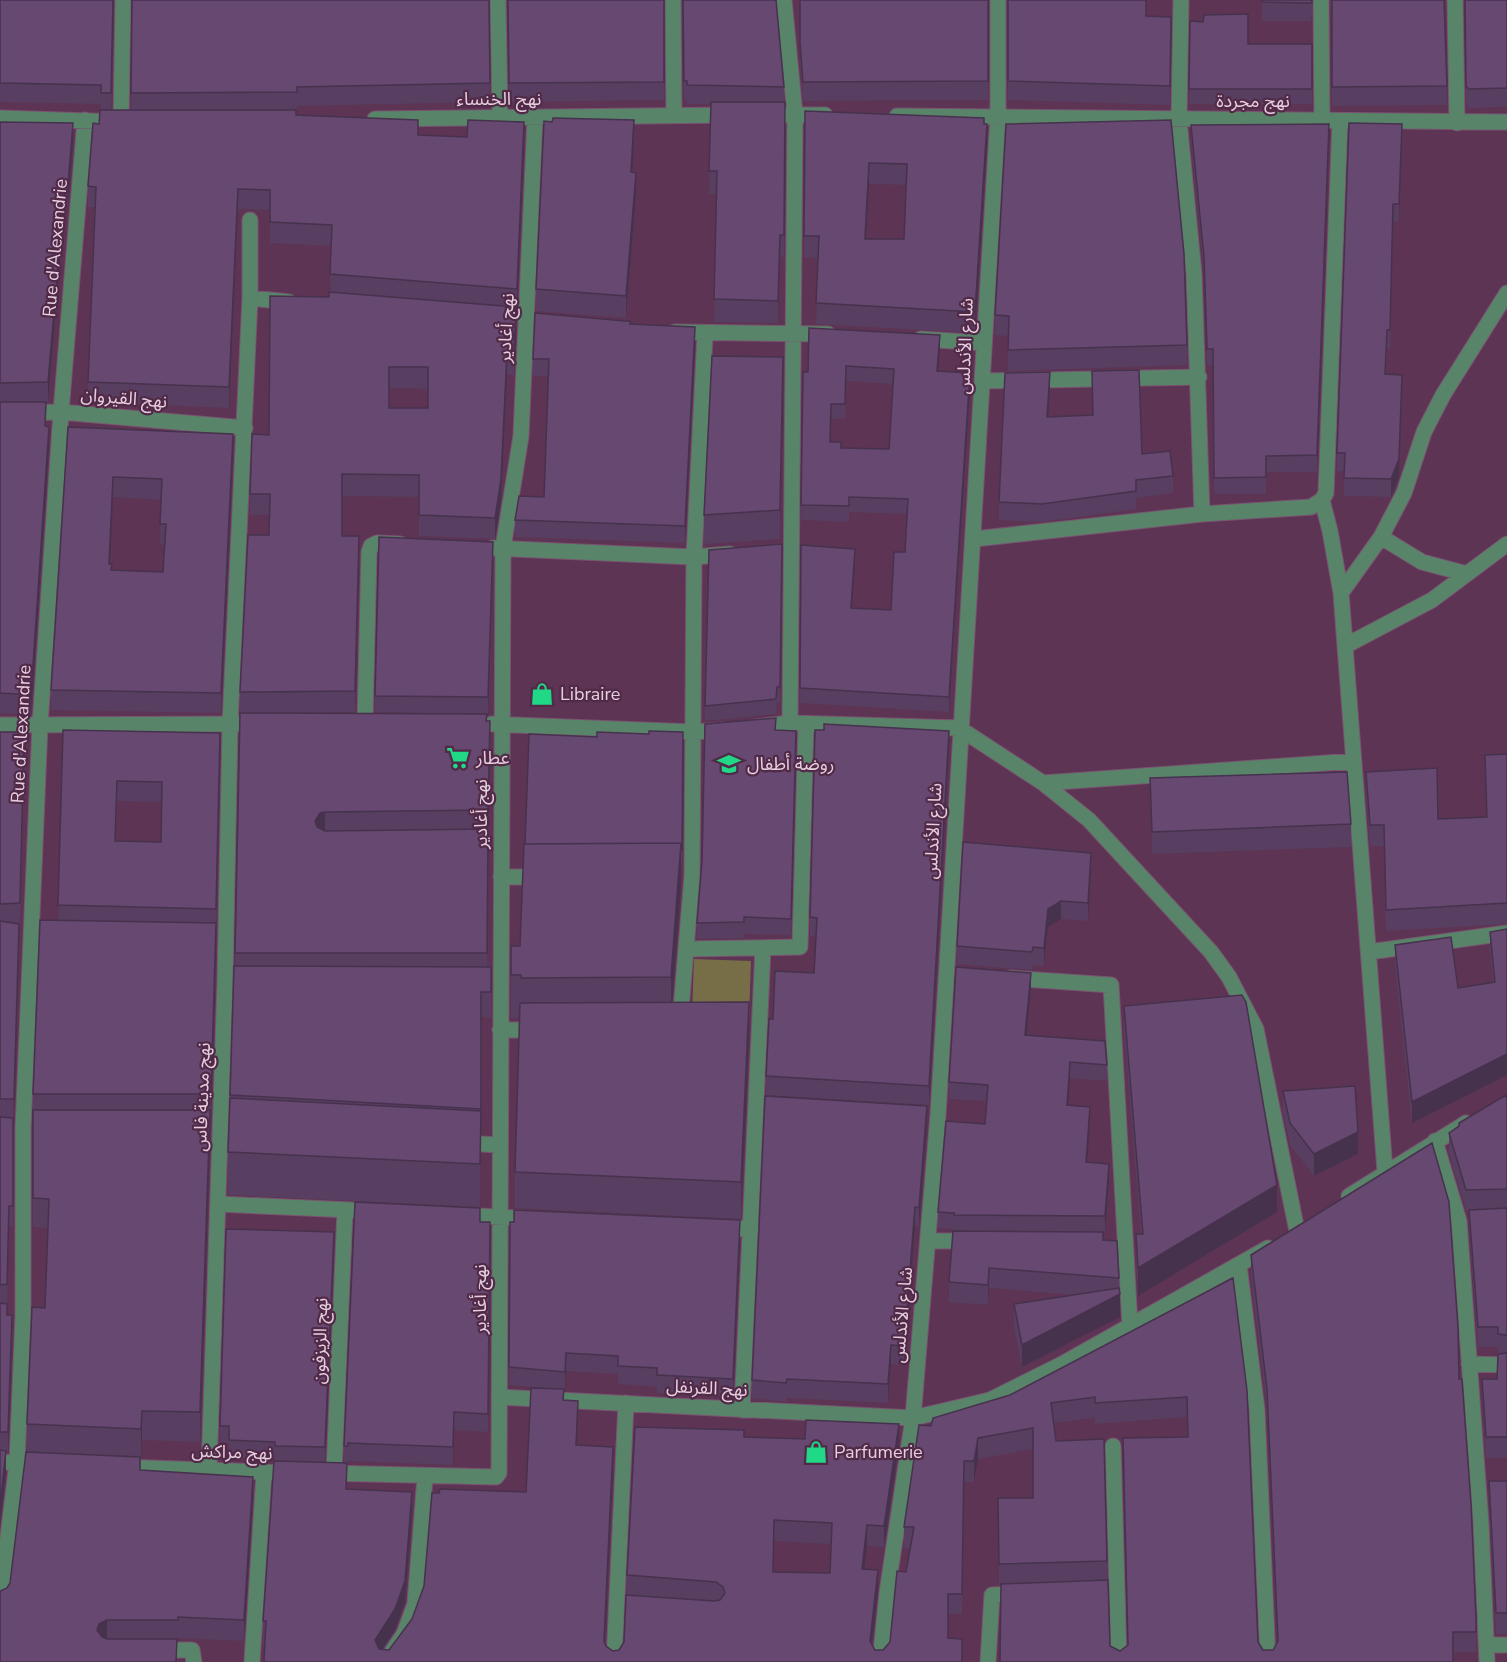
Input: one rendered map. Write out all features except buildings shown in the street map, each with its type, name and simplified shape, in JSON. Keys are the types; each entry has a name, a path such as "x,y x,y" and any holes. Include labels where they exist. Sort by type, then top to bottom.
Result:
{"street":[{"path":"0,118 127,122 123,0"},
{"path":"498,0 500,118"},
{"path":"673,0 674,114"},
{"path":"784,0 795,115 795,333 785,548 790,723"},
{"name":"شارع الأندلس","path":"880,1662 887,1593 913,1418 928,1241 932,1115 950,973 959,728 974,539 998,116 998,0"},
{"path":"1181,0 1179,120 1193,262 1199,377 1202,514"},
{"path":"1321,0 1322,121"},
{"path":"1455,0 1458,123"},
{"name":"نهج الخنساء","path":"358,119 535,118 674,114 843,115"},
{"path":"879,116 998,116"},
{"name":"نهج مجردة","path":"998,116 1340,122 1507,122"},
{"name":"نهج أغادير","path":"498,1474 500,1030 495,983 501,878 495,839 501,724 503,549 521,436 535,118"},
{"name":"Rue d'Alexandrie","path":"0,1602 17,1462 17,1315 40,725 61,412 86,120"},
{"path":"1340,122 1326,489 1322,500 1341,593 1385,1171"},
{"name":"نهج مدينة فاس","path":"209,1471 221,1131 231,982 220,939 245,428 250,298 250,220"},
{"path":"1341,593 1381,537 1404,493 1424,432 1443,395 1507,293"},
{"path":"250,298 308,303"},
{"path":"657,330 705,334 842,335"},
{"path":"679,1028 686,949 686,876 694,732 694,557 705,334"},
{"path":"901,338 984,343"},
{"path":"984,381 1199,377"},
{"name":"نهج القيروان","path":"0,413 61,412 245,428"},
{"path":"974,539 1202,514 1311,507 1322,500"},
{"path":"1381,537 1422,562 1467,574"},
{"path":"365,722 369,552 371,546 377,543 413,544"},
{"path":"1345,645 1432,600 1507,544"},
{"path":"480,548 694,557 748,552"},
{"path":"478,724 694,732 790,723 959,728 1043,783 1354,761"},
{"path":"0,725 275,724"},
{"path":"686,949 800,947 806,724"},
{"name":"نهج القرنفل","path":"499,1397 913,1418 990,1400 1130,1326 1292,1233 1256,1029 1229,977 1211,952 1126,858 1089,820 1043,783"},
{"path":"501,878 561,877"},
{"path":"1369,952 1507,933"},
{"path":"742,1410 751,1229 761,1104 752,1028 763,948"},
{"path":"992,976 1111,985 1119,1242 1130,1326"},
{"path":"500,1030 548,1030"},
{"path":"1336,1204 1385,1171 1483,1112"},
{"path":"1435,1141 1459,1221 1481,1524 1487,1662"},
{"path":"442,1142 500,1145"},
{"path":"218,1204 393,1212"},
{"name":"نهج الزيزفون","path":"334,1473 345,1210"},
{"path":"440,1214 547,1219"},
{"path":"1459,1221 1478,1220"},
{"path":"703,1227 751,1229"},
{"path":"928,1241 986,1242"},
{"path":"1239,1265 1257,1410 1268,1662"},
{"path":"1469,1364 1507,1365"},
{"path":"614,1662 622,1606 626,1403"},
{"path":"1113,1446 1111,1591 1119,1662"},
{"path":"0,1462 53,1464"},
{"name":"نهج مراكش","path":"101,1466 425,1477 496,1477 498,1474"},
{"path":"252,1662 264,1473"},
{"path":"385,1662 404,1634 415,1604 425,1477"},
{"path":"988,1662 992,1595 1037,1594"},
{"path":"1487,1645 1507,1644"},
{"path":"139,1650 192,1650 194,1662"}],"shaded area":[{"path":"694,959 751,961 749,1016 692,1014"}],"place":[{"name":"Libraire","path":"542,694"},
{"name":"عطار","path":"458,758"},
{"name":"روضة أطفال","path":"729,764"},
{"name":"Parfumerie","path":"816,1452"}]}
